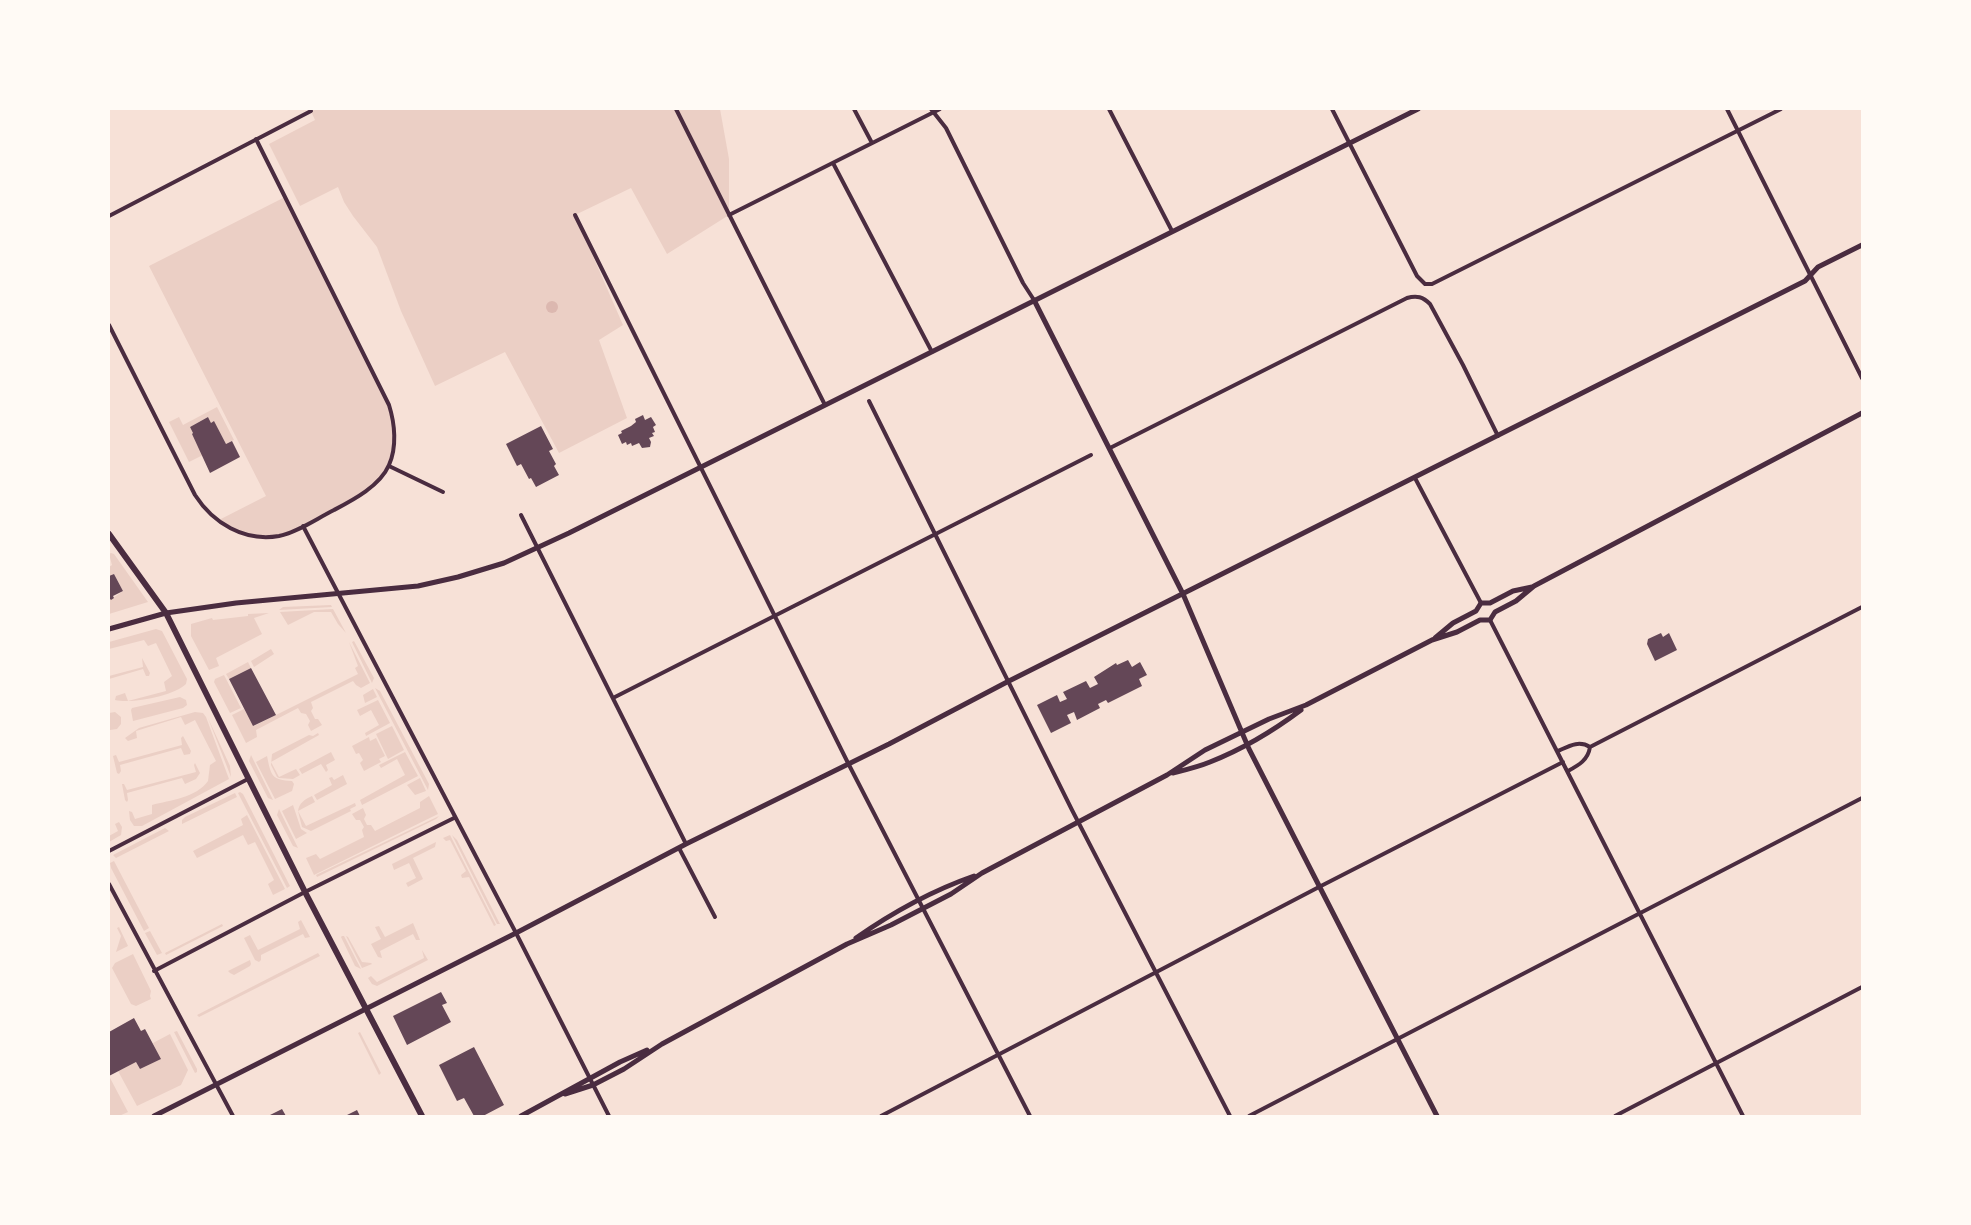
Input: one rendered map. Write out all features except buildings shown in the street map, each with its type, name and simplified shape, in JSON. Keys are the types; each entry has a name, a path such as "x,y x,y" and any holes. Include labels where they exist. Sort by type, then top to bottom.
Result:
{"main road":[{"path":"109,534 166,613 305,892 422,1116"}],"street":[{"path":"676,109 825,405"},
{"path":"854,109 872,143"},
{"path":"729,215 933,110 940,109"},
{"path":"1109,109 1172,231"},
{"path":"1332,109 1417,276 1425,284 1436,283 1781,109"},
{"path":"109,629 166,613 236,603 418,586 504,563 537,549 1418,109"},
{"path":"1727,109 1862,378"},
{"path":"933,110 946,128 1110,448 1183,594 1241,732 1437,1116"},
{"path":"109,216 311,111"},
{"path":"109,325 195,495 205,510 217,521 233,530 249,535 278,536 303,526 367,490 389,466 394,437 394,419 389,405 256,139"},
{"path":"833,163 932,352"},
{"path":"575,215 848,763 1030,1116"},
{"path":"154,1116 516,933 686,844 889,744 1007,682 1805,281 1818,267 1862,245"},
{"path":"1110,448 1407,298 1421,297 1430,304 1464,365 1498,436"},
{"path":"869,401 1007,682 1154,972 1230,1116"},
{"path":"1481,603 1490,603 1513,592 1534,586 1862,413"},
{"path":"613,698 1091,455"},
{"path":"389,466 443,492"},
{"path":"1416,478 1481,603"},
{"path":"521,515 686,844"},
{"path":"303,526 454,818 516,933 609,1116"},
{"path":"1490,620 1495,612 1516,601 1534,586"},
{"path":"1432,640 1453,624 1476,611 1481,603"},
{"path":"1490,603 1495,612"},
{"path":"1568,771 1581,764 1586,758 1590,746 1862,607"},
{"path":"1476,611 1480,620"},
{"path":"565,1094 593,1085 624,1069 662,1044 847,944 951,894 982,874 1168,775 1205,750 1270,719 1306,705 1432,640 1457,632 1480,620 1490,620"},
{"path":"1490,620 1743,1116"},
{"path":"1168,775 1210,762 1247,744 1274,730 1306,705"},
{"path":"1558,751 1575,744 1590,746"},
{"path":"881,1116 1154,972 1564,762"},
{"path":"109,851 248,779"},
{"path":"1249,1116 1862,798"},
{"path":"154,971 305,892 454,818"},
{"path":"679,848 715,918"},
{"path":"847,944 887,917 919,900 947,886 982,874"},
{"path":"109,884 233,1116"},
{"path":"1614,1116 1862,987"},
{"path":"521,1116 565,1094 589,1078 620,1062 662,1044"}],"shaded area":[{"path":"310,109 720,109 729,159 729,215 667,254 631,188 575,215 623,325 599,340 627,418 559,453 505,352 435,386 401,311 377,247 353,216 344,202 338,187 300,206 269,144 315,120"},
{"path":"285,197 389,405 394,437 389,466 367,490 293,531 278,536 249,535 217,521 266,496 149,266"},
{"path":"550,301 554,301 558,307 554,313 550,313 546,309 546,305"},
{"path":"217,407 234,440 226,444 214,422 211,423 208,417 190,427 203,455 189,462 169,422 179,417 183,425"},
{"path":"109,554 114,554 148,602 109,614 109,601 123,591 114,574 109,576 109,567 112,565"},
{"path":"331,605 332,607 279,610 283,607"},
{"path":"333,609 346,633 331,612 314,612 288,625 280,612"},
{"path":"269,613 254,618 262,634 216,658 219,666 209,670 191,636 191,624 212,618 213,620 248,616 248,614"},
{"path":"156,629 162,631 187,679 186,684 163,695 128,701 166,691 164,682 172,676 156,643 148,646 144,640 109,649 109,642"},
{"path":"354,641 374,678 372,683 352,642"},
{"path":"349,642 370,683 361,688 353,681 311,702 313,708 311,711 315,719 318,719 322,725 311,731 308,725 310,721 306,714 301,713 298,708 256,730 257,737 246,743 232,715 244,709 254,726 358,674 355,668 358,666"},
{"path":"271,649 274,654 254,667 251,661"},
{"path":"142,658 150,673 149,676 146,676 143,669 109,679 109,676 143,667"},
{"path":"248,662 251,668 229,679 226,674"},
{"path":"224,675 241,708 230,713 214,682 215,679"},
{"path":"375,688 380,691 429,784 428,790"},
{"path":"373,689 377,697 365,703 363,695"},
{"path":"125,693 128,701 115,700 116,696"},
{"path":"180,697 186,700 187,705 183,708 133,721 132,708"},
{"path":"378,700 390,723 366,736 365,733 379,725 371,710 360,716 357,710"},
{"path":"115,712 121,717 121,724 117,729 110,730 109,713"},
{"path":"195,712 203,713 206,717 229,779 142,826 134,826 130,820 129,811 132,812 135,819 152,814 152,805 182,798 197,791 208,781 210,765 216,761 195,720 185,725 181,717 136,731 137,738 128,741 125,738 139,728"},
{"path":"208,718 230,766 231,777"},
{"path":"392,726 404,750 388,759 376,734"},
{"path":"318,733 319,735 271,762 272,754 309,735 313,736"},
{"path":"183,736 191,751 190,754 184,755 181,748 120,765 121,771 119,774 117,773 113,756 116,755 119,762 182,745 181,738"},
{"path":"369,737 370,741 376,738 385,756 379,759 381,762 364,771 360,763 363,760 359,753 356,754 352,746"},
{"path":"331,752 335,760 326,765 328,770 326,772 321,764 302,774 299,769"},
{"path":"405,752 418,776 362,805 360,800 405,775 397,759 381,768 379,765"},
{"path":"251,755 273,800 268,798 249,761"},
{"path":"267,756 271,772 274,776 292,781 294,784 292,791 275,799 256,762"},
{"path":"271,762 279,777 296,769 300,775 293,779 279,778"},
{"path":"195,763 200,773 196,779 185,784 182,778 127,793 128,800 127,802 125,800 122,784 124,784 127,790 196,772"},
{"path":"343,775 347,784 317,800 314,795 332,785 329,778 332,777 334,780"},
{"path":"420,778 426,791 415,795 407,785"},
{"path":"235,793 237,797 182,824 182,820 185,817"},
{"path":"238,793 243,794 290,886 287,888"},
{"path":"312,796 315,802 298,811 303,802"},
{"path":"429,796 438,814 314,875 306,858 316,854 320,859 364,837 362,830 364,827 360,820 356,820 352,814 363,808 366,815 364,819 367,825 371,825 375,831 420,808 420,802"},
{"path":"355,803 356,806 350,809 351,811 311,831 302,827 298,811 306,826"},
{"path":"293,805 301,829 307,833 296,839 282,811"},
{"path":"279,809 298,848 293,846 277,815"},
{"path":"247,815 285,889 273,895 268,884 274,880 255,842 248,845 243,835 197,858 193,851 243,825 241,819"},
{"path":"439,816 317,877 316,875"},
{"path":"119,822 122,827 121,835 109,842 109,836 118,831 115,824"},
{"path":"165,828 169,831 116,858 113,855"},
{"path":"450,835 496,925 494,926 469,877 462,878 461,875 466,871 450,840 446,841 443,838"},
{"path":"452,835 457,840 500,924 497,924"},
{"path":"436,842 435,847 413,858 423,879 408,887 406,883 416,878 409,863 394,870 392,864"},
{"path":"114,861 149,928 144,931 111,868 110,863"},
{"path":"301,920 310,937 305,938 303,934 261,955 259,962 255,960 244,938 250,935 258,950 300,929 298,922"},
{"path":"413,923 420,940 416,940 413,934 380,951 382,958 378,957 371,944 381,939 375,927 379,926 385,937"},
{"path":"222,924 223,926 166,955 165,953"},
{"path":"119,927 128,946 116,952 121,936 117,928"},
{"path":"150,931 162,953 157,955 145,933"},
{"path":"342,936 344,936 361,969 355,966"},
{"path":"346,936 362,962 372,964 362,968"},
{"path":"422,950 428,960 377,986 372,984 368,978 371,976 377,982 424,958"},
{"path":"318,953 320,956 199,1017 197,1015"},
{"path":"133,954 151,991 151,999 136,1006 131,1004 112,968 115,963"},
{"path":"250,960 250,966 234,975 228,971"},
{"path":"177,1031 197,1069 195,1073 174,1032"},
{"path":"360,1032 381,1073 379,1075 358,1033"},
{"path":"170,1034 188,1070 181,1085 137,1106 118,1071 136,1062 140,1069 160,1059 153,1043"},
{"path":"109,1076 128,1112 119,1116 109,1116"}]}
